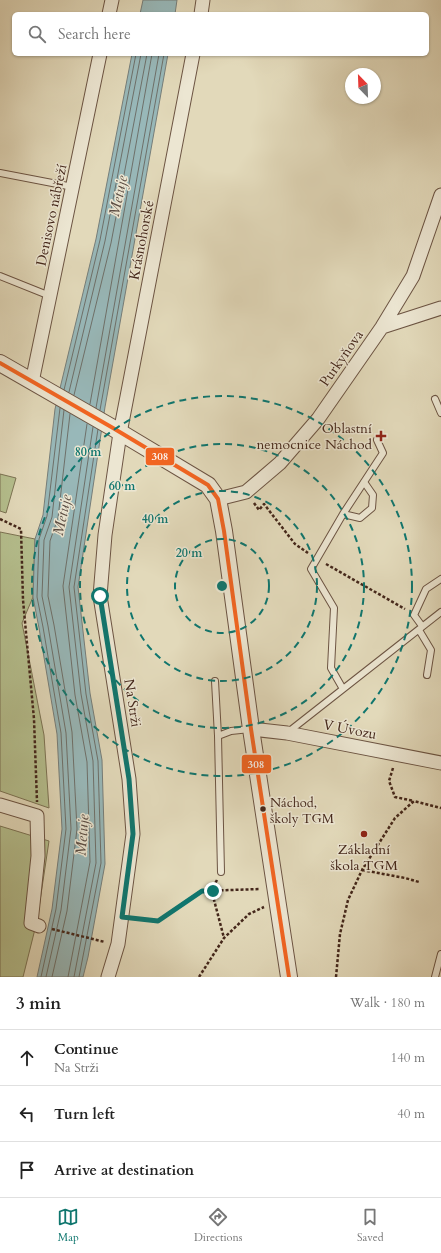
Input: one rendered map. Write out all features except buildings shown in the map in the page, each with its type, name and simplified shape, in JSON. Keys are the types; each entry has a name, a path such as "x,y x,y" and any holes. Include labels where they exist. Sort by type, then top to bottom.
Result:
{"street":[{"path":"109,12 112,0"},
{"path":"201,12 203,0"},
{"name":"Denisovo nábřeží","path":"32,382 100,56"},
{"name":"Krásnohorské","path":"116,430 193,56"},
{"name":"Purkyňova","path":"218,499 246,492 280,463 318,419 382,327 413,276 441,195"},
{"path":"382,327 441,308"},
{"path":"0,363 208,485 218,499 224,531 251,729 288,977"},
{"name":"Na Strži","path":"108,977 118,944 133,834 129,779 100,596 116,430"},
{"name":"V Úvozu","path":"251,729 287,733 441,763"},
{"path":"0,805 38,816 38,856 31,923 43,927"}],"lane":[{"path":"0,173 73,187"},
{"path":"0,276 50,296"},
{"path":"435,399 441,413"},
{"path":"343,689 331,668 334,608 312,569 343,514 383,453 377,440"},
{"path":"343,514 360,518 372,508 373,495 364,482"},
{"path":"427,675 431,650 414,615 426,589 441,579"},
{"path":"287,733 441,612"},
{"path":"215,681 218,736 220,872"},
{"path":"218,736 231,731 251,729"},
{"path":"436,977 441,954"}],"path":[{"path":"264,504 294,544 414,615"},
{"path":"0,519 21,529 23,600 34,719 38,816"},
{"path":"393,766 389,781 395,797 441,808"},
{"path":"336,977 340,934 348,900 362,870 395,818 414,801"},
{"path":"362,870 420,882"},
{"path":"220,872 213,887 213,891 224,938"},
{"path":"122,917 158,921 202,891 276,894"},
{"path":"199,977 224,938 249,914 276,894"},
{"path":"43,927 95,939"}],"green space":[{"path":"0,474 16,478 6,513 0,511"},
{"path":"0,532 35,539 33,597 22,623 44,735 49,808 0,791"},
{"path":"0,826 49,841 37,921 23,977 0,977"}],"water":[{"path":"143,0 177,0 175,12 140,12"},
{"name":"Metuje","path":"132,56 168,56 105,407 78,587 90,693 102,760 105,864 83,977 37,977 52,909 62,829 57,734 33,597 35,539 43,515 55,409 96,239"}],"transit line":[{"name":"308","path":"0,363 208,485 218,499 224,531 251,729 289,977"}],"place":[{"name":"Oblastní nemocnice Náchod","path":"381,436"},
{"name":"Náchod, školy TGM","path":"263,809"},
{"name":"Základní škola TGM","path":"364,834"}],"route":[{"path":"100,596 129,779 133,834 122,917 158,921 202,891 213,891"}]}
